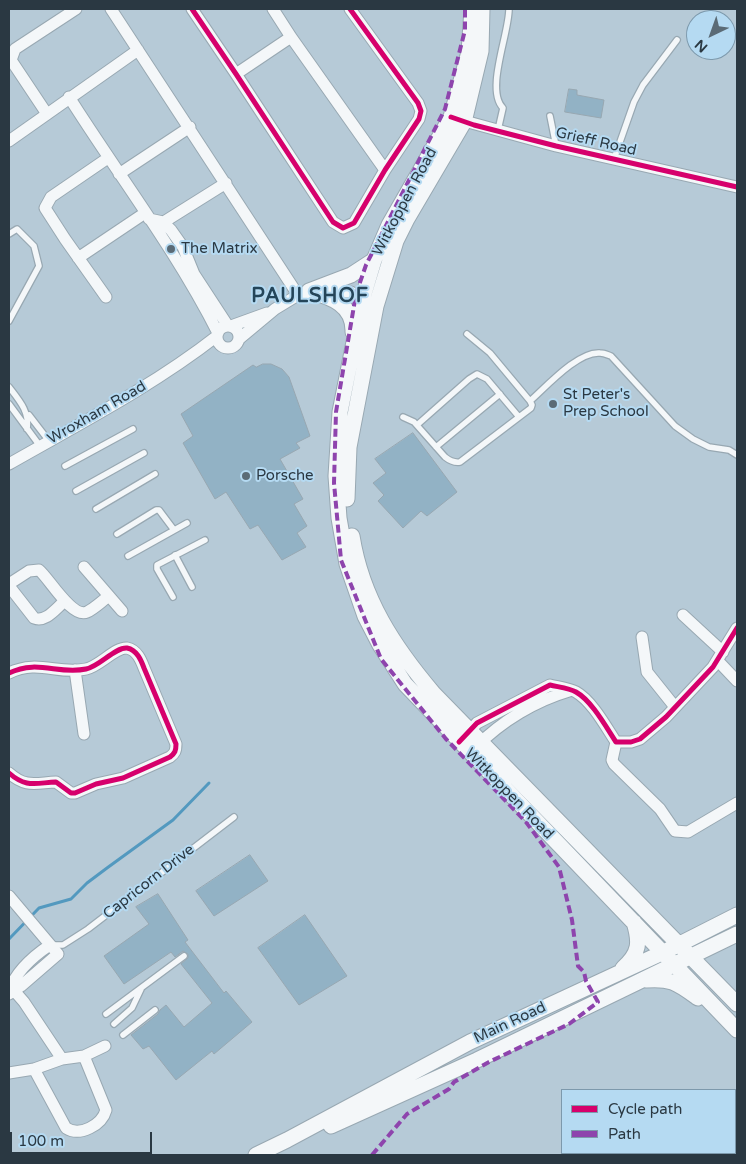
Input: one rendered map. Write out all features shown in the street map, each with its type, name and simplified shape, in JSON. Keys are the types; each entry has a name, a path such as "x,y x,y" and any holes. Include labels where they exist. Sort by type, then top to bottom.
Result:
{"main road":[{"name":"Witkoppen Road","path":"472,9 469,52 457,119 389,225 374,260 363,297 340,412 336,476 339,518 347,564 365,616 399,663 434,694 737,1004"},
{"name":"Witkoppen Road","path":"385,642 353,546 348,510 347,476 349,447 376,306 396,241 457,119 481,51 482,9"},
{"path":"304,293 351,275 374,260"},
{"path":"304,293 330,297 345,309 354,326 352,351"},
{"name":"Witkoppen Road","path":"399,663 405,684 737,1030"},
{"name":"Main Road","path":"256,1155 470,1042 664,952 737,915"},
{"path":"616,974 630,961 637,950 639,939 634,922"},
{"name":"Main Road","path":"287,1140 317,1132 477,1060 737,934"},
{"path":"644,980 663,979 674,982 725,1017"}],"street":[{"path":"46,114 11,60 12,53 76,9"},
{"path":"111,9 226,183 304,293"},
{"path":"192,9 333,222 347,227 354,223 385,170 418,120 420,108 350,9"},
{"path":"273,9 385,170"},
{"path":"236,74 291,37"},
{"path":"9,141 138,50"},
{"path":"69,97 108,158 153,220 218,334 219,342 223,347 232,347 237,344 239,339 275,309"},
{"name":"Grieff Road","path":"457,119 556,146 737,187"},
{"path":"119,174 190,127"},
{"path":"106,297 45,208 51,197 108,158"},
{"path":"78,258 226,183"},
{"path":"153,220 171,230 180,243 194,274 230,326 238,331 239,339"},
{"path":"218,334 222,328 275,309 304,293 351,292 363,297 376,306"},
{"name":"Wroxham Road","path":"9,464 186,360 218,334"},
{"name":"Wroxham Road","path":"186,360 223,347"},
{"path":"84,567 122,611"},
{"path":"65,601 44,619 39,620 34,618 9,585 29,571 39,570 65,601 77,612 83,613 109,596"},
{"path":"683,615 721,656 737,681"},
{"path":"616,742 631,742 640,739 675,707 721,656 737,628"},
{"path":"642,637 647,672 675,707"},
{"path":"9,673 34,666 76,670 93,667 122,649 128,648 136,653 144,668 176,744 175,753 123,778 96,784 75,793 71,793 56,782 26,784 18,781 9,773"},
{"path":"76,670 84,734"},
{"path":"459,742 477,723 550,685 571,690 582,696 595,711 616,742 612,760 614,764 660,809 675,831 688,832 737,803"},
{"path":"470,753 507,721 554,695 571,690"},
{"path":"528,695 532,707"},
{"path":"9,896 37,930 57,948 11,990 62,1058"},
{"path":"9,1073 34,1069 62,1058 84,1056 104,1046"},
{"path":"34,1069 66,1128 75,1131 82,1130 98,1124 104,1118 106,1110 84,1056"}],"lane":[{"path":"498,131 503,108 497,100 496,79 508,26 509,9"},
{"path":"614,159 634,102 643,85 677,40"},
{"path":"550,116 556,146"},
{"path":"9,234 17,229 34,246 39,266 9,321"},
{"path":"403,417 416,425 450,461 456,463 460,462 531,408 530,401 490,353 467,334"},
{"path":"530,401 567,368 586,355 599,352 611,356 675,426 693,440 709,447 729,450 737,455"},
{"path":"416,425 477,374 484,376 519,416"},
{"path":"9,387 44,444"},
{"path":"436,447 500,394"},
{"path":"9,404 27,429 44,444"},
{"path":"26,412 29,420 27,429"},
{"path":"65,466 133,429"},
{"path":"76,491 144,453"},
{"path":"96,509 155,474"},
{"path":"117,534 156,510 160,510 174,530"},
{"path":"128,556 187,523"},
{"path":"173,597 157,566 158,564 205,540"},
{"path":"175,555 192,587"},
{"name":"Capricorn Drive","path":"57,948 88,929 234,817"},
{"path":"106,1014 184,956"},
{"path":"114,1024 132,1008 141,989"},
{"path":"123,1035 155,1010"}],"building":[{"path":"569,89 577,90 577,95 604,100 601,118 565,112"},
{"name":"Porsche","path":"263,364 271,364 282,369 289,377 310,436 296,443 300,448 280,459 303,499 294,504 307,526 297,533 306,547 282,560 258,525 250,529 226,492 215,499 183,443 193,436 181,414 253,365 256,367"},
{"path":"413,433 457,492 427,516 421,511 403,528 378,501 384,495 373,483 386,473 375,459"},
{"path":"250,855 268,881 214,916 196,891"},
{"path":"158,894 188,940 185,942 224,993 226,991 252,1022 214,1054 212,1051 176,1080 149,1046 143,1049 131,1035 158,1014 166,1005 184,1027 212,1003 181,964 188,958 188,954 183,951 175,957 171,952 124,984 104,956 149,924 136,907"},
{"path":"305,915 347,976 299,1005 258,948"}],"waterway":[{"path":"9,939 39,908 71,899 87,883 173,820 209,783"}],"marked path":[{"path":"372,1155 407,1114 449,1089 454,1082 489,1062 569,1024 598,1002 586,981 584,972 578,966 572,920 559,867 526,822 446,739 381,659 341,560 334,483 336,412 356,294 366,265 445,109 465,30 465,9"}],"cycle path":[{"path":"192,9 333,222 343,228 354,223 385,170 419,119 421,111 418,103 350,9"},
{"path":"451,117 474,125 556,146 737,187"},
{"path":"459,742 477,723 550,685 576,692 588,701 616,742 631,742 640,739 666,717 713,667 737,628"},
{"path":"9,673 29,667 66,670 86,669 122,648 130,649 136,653 141,662 176,744 175,752 170,757 123,778 96,784 75,793 71,793 56,782 31,784 21,781 9,773"}],"place":[{"name":"The Matrix","path":"171,249"},
{"name":"St Peter's Prep School","path":"553,404"},
{"name":"Porsche","path":"246,476"}],"district":[{"name":"PAULSHOF","path":"310,297"}]}
